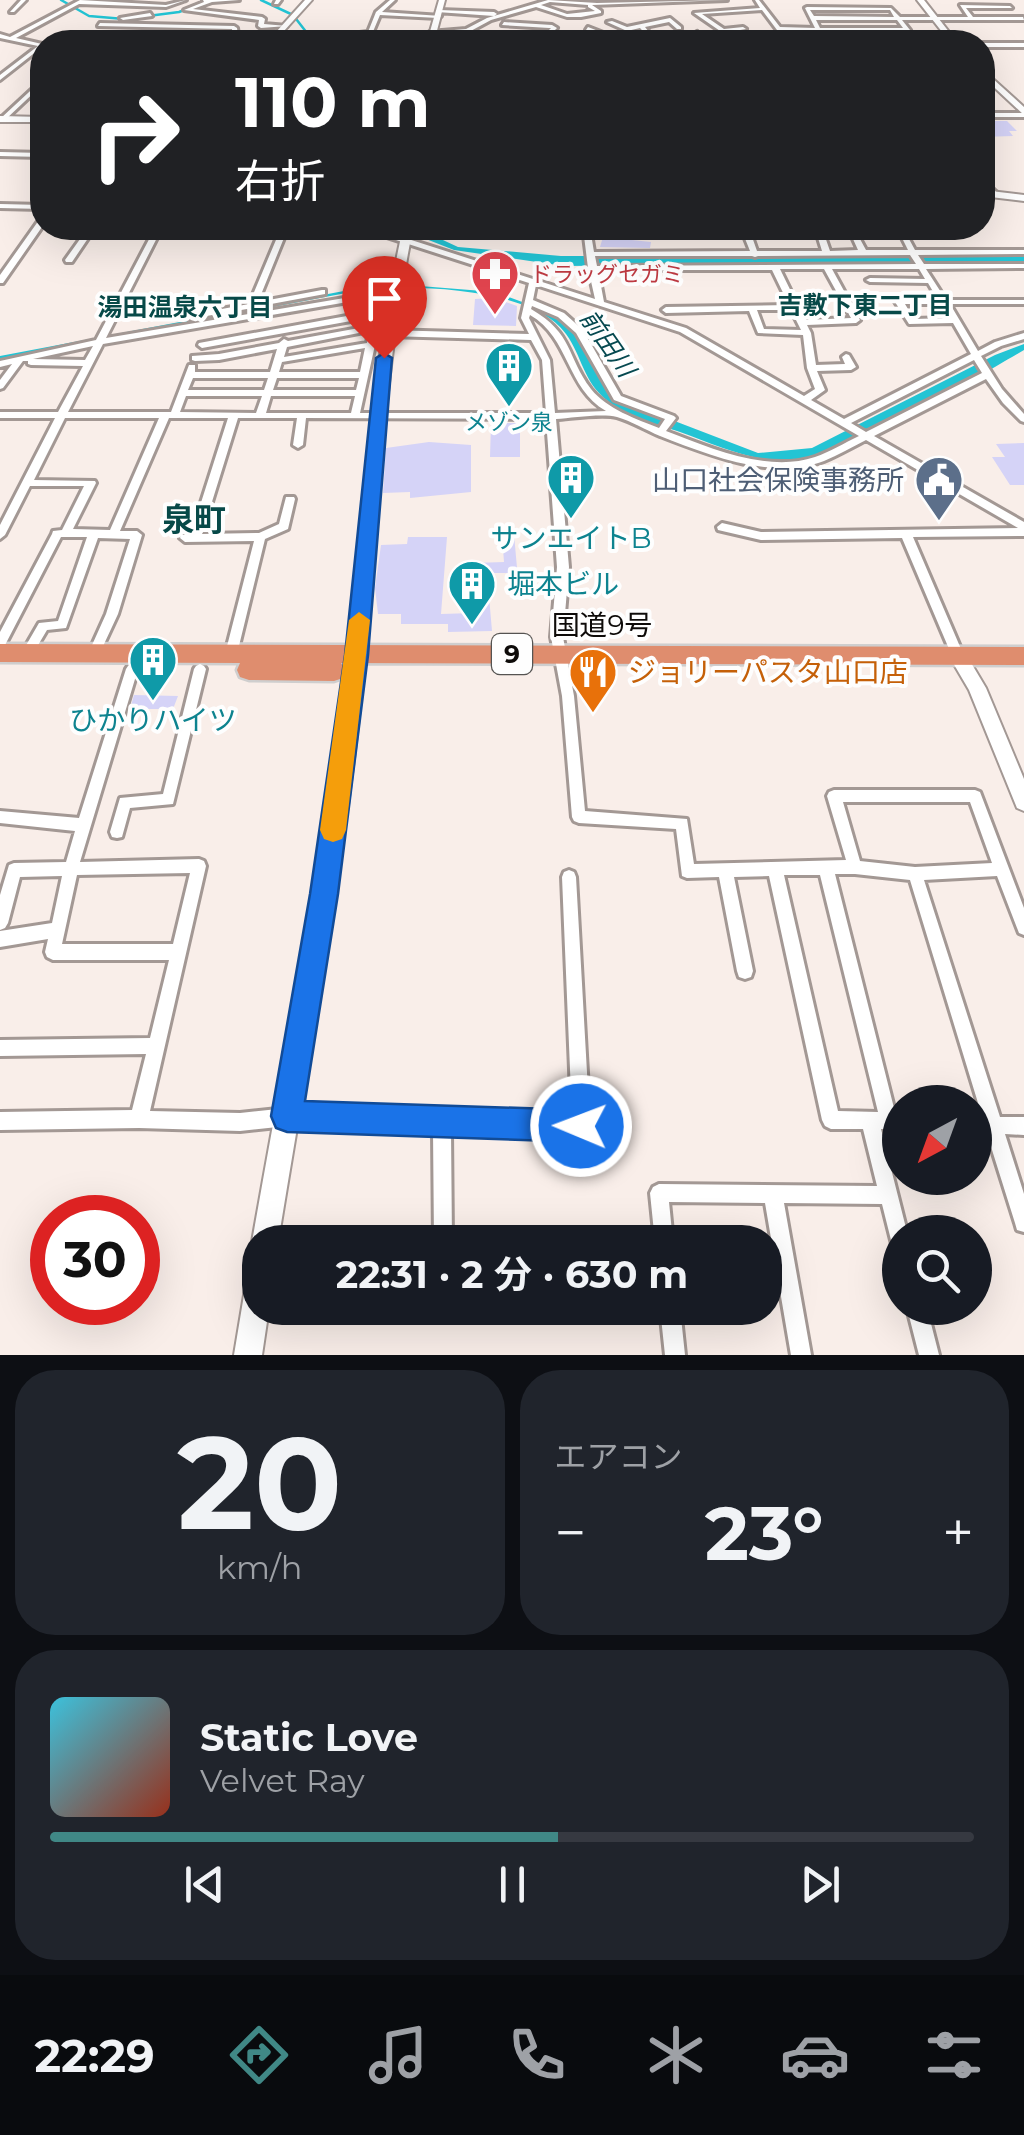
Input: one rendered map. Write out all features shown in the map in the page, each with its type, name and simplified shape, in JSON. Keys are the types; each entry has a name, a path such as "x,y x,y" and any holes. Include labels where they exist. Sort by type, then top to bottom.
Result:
{"highway":[{"name":"国道9号","path":"0,653 230,654 355,663"},
{"name":"国道9号","path":"962,664 1024,656"},
{"name":"国道9号","path":"0,670 561,663 962,664 1024,672"}],"street":[{"path":"12,11 24,0"},
{"path":"99,6 107,0"},
{"path":"130,0 100,25 190,24 234,30"},
{"path":"146,6 155,0"},
{"path":"11,38 82,2 99,6 171,6 184,0"},
{"path":"198,0 237,0"},
{"path":"280,30 309,0"},
{"path":"372,30 378,13 393,0"},
{"path":"467,30 501,14 564,0 597,4 725,0"},
{"path":"757,0 779,28 819,30 907,30 891,9 806,8 819,30"},
{"path":"828,0 834,8"},
{"path":"920,0 944,30"},
{"path":"697,1 712,10"},
{"path":"210,2 186,10 262,19 261,26 284,26"},
{"path":"658,3 666,8 659,12"},
{"path":"972,19 962,6 1008,3 1023,18"},
{"path":"536,4 560,18 599,12 587,7"},
{"path":"574,11 597,4"},
{"path":"407,6 501,14"},
{"path":"457,12 468,6"},
{"path":"378,13 439,9"},
{"path":"483,14 492,9"},
{"path":"722,30 697,13 762,9"},
{"path":"108,16 150,16"},
{"path":"633,16 651,23"},
{"path":"610,22 627,28 668,17 679,28"},
{"path":"812,18 1023,18"},
{"path":"504,24 550,26 552,30"},
{"path":"641,26 644,30"},
{"path":"588,28 593,30"},
{"path":"733,30 743,29"},
{"path":"0,36 30,42"},
{"path":"995,45 1024,45"},
{"path":"1009,45 1016,53"},
{"path":"0,78 30,54"},
{"path":"995,85 1024,113"},
{"path":"2,119 30,93"},
{"path":"995,114 1024,113"},
{"path":"2,119 30,120"},
{"path":"0,154 30,155"},
{"path":"996,195 1024,198"},
{"path":"0,206 30,206"},
{"path":"0,281 30,239"},
{"path":"69,260 83,240"},
{"path":"0,535 152,240"},
{"path":"252,309 279,240"},
{"path":"355,415 370,345 381,331 404,240"},
{"path":"425,240 700,338 1024,529"},
{"path":"588,240 600,302"},
{"path":"749,240 755,255"},
{"path":"822,240 827,253"},
{"path":"857,240 863,252"},
{"path":"906,240 976,359 1024,419"},
{"path":"591,254 1024,252"},
{"path":"0,264 12,264"},
{"path":"774,266 804,328 820,390 804,399"},
{"path":"752,308 761,331 856,320 826,266"},
{"path":"592,268 1024,266"},
{"path":"870,280 929,281"},
{"path":"533,281 525,323 546,360 563,566 561,663 579,817 682,823 687,871 854,868 915,874 1001,869"},
{"path":"0,355 210,323 252,309 296,308 392,290"},
{"path":"269,1225 327,876 355,663 376,415 379,313 392,290"},
{"path":"0,364 322,292"},
{"path":"954,320 912,322 899,302 1024,302"},
{"path":"528,305 554,328 589,394 617,413 736,458 794,466 822,458 987,374"},
{"path":"528,305 561,315 580,332 613,394 670,418 661,432"},
{"path":"666,310 794,307"},
{"path":"260,415 296,308"},
{"path":"202,345 379,313"},
{"path":"114,534 184,393 210,323"},
{"path":"195,358 381,331 534,337"},
{"path":"844,423 976,359 998,344 1024,336"},
{"path":"279,360 370,345"},
{"path":"812,368 852,367 846,356"},
{"path":"18,361 88,363"},
{"path":"0,386 18,361"},
{"path":"190,375 363,375"},
{"path":"184,393 359,393"},
{"path":"0,415 617,413"},
{"path":"234,416 191,537 260,536 284,526 290,500"},
{"path":"298,445 302,416"},
{"path":"26,484 91,484 66,533"},
{"path":"722,528 761,536 907,536 1024,529"},
{"path":"0,644 57,534 137,536 112,614 94,654"},
{"path":"27,654 43,626 62,625 94,534"},
{"path":"230,654 260,536"},
{"path":"907,536 1024,802"},
{"path":"132,669 70,868 52,952 180,952"},
{"path":"118,832 126,802 168,800 200,669"},
{"path":"854,868 834,796 975,796 1024,928"},
{"path":"0,817 83,824"},
{"path":"0,923 14,870 199,866 139,1118"},
{"path":"775,868 831,1120 882,1121"},
{"path":"826,868 882,1104"},
{"path":"725,870 745,971"},
{"path":"915,874 1024,1224"},
{"path":"0,1121 139,1118 240,1122 287,1116 581,1126 569,877"},
{"path":"0,940 55,930"},
{"path":"0,1048 156,1046"},
{"path":"442,1122 444,1225"},
{"path":"992,1126 1024,1126"},
{"path":"662,1225 658,1192 882,1195"},
{"path":"773,1194 802,1355"},
{"path":"888,1195 893,1215"},
{"path":"248,1355 253,1325"},
{"path":"672,1325 675,1355"},
{"path":"921,1325 929,1355"}],"water":[{"path":"429,240 443,240 458,247 561,256 1024,256 1024,262 564,266 454,250"},
{"path":"420,286 495,292 555,314 576,334 612,397 758,453 812,448 995,355 1024,344 1024,350 873,432 812,457 791,461 734,452 626,413 607,401 593,385 572,343 543,314 520,304 466,292 362,290 0,359 365,287"}],"building":[{"path":"995,121 1007,121 1017,131 1009,131 1013,136 995,137"},
{"path":"602,240 651,242 650,248 600,247"},
{"name":"ドラッグセガミ","path":"494,298 517,306 516,326 473,325 475,299"},
{"path":"491,423 520,423 520,457 490,457"},
{"path":"429,442 471,445 471,492 410,498 410,492 383,493 386,448"},
{"path":"1024,443 1024,485 1010,485 992,457 1005,457 996,444"},
{"path":"514,534 517,568 512,573 487,573 492,631 448,632 448,624 401,624 401,614 378,614 375,588 381,545 407,544 408,537 447,537 441,614 474,613 474,563 504,562 502,535"},
{"name":"ひかりハイツ","path":"134,695 178,696 173,709 130,709"}],"waterway":[{"path":"61,0 89,16 124,19"},
{"path":"148,16 179,12 211,0"},
{"path":"261,0 293,15 305,30"}],"slow traffic":[{"path":"333,830 359,620"}],"place":[{"name":"ドラッグセガミ","path":"495,316"},
{"name":"メゾン泉","path":"509,408"},
{"name":"サンエイトB","path":"571,520"},
{"name":"山口社会保険事務所","path":"939,522"},
{"name":"堀本ビル","path":"472,626"},
{"name":"ひかりハイツ","path":"153,702"},
{"name":"ジョリーパスタ山口店","path":"593,714"}],"district":[{"name":"吉敷下東二丁目","path":"865,305"},
{"name":"湯田温泉六丁目","path":"185,307"},
{"name":"泉町","path":"194,520"}],"route":[{"path":"384,358 356,655 324,894 287,1116 581,1126"}],"water label":[{"name":"前田川","path":"608,343"}]}
